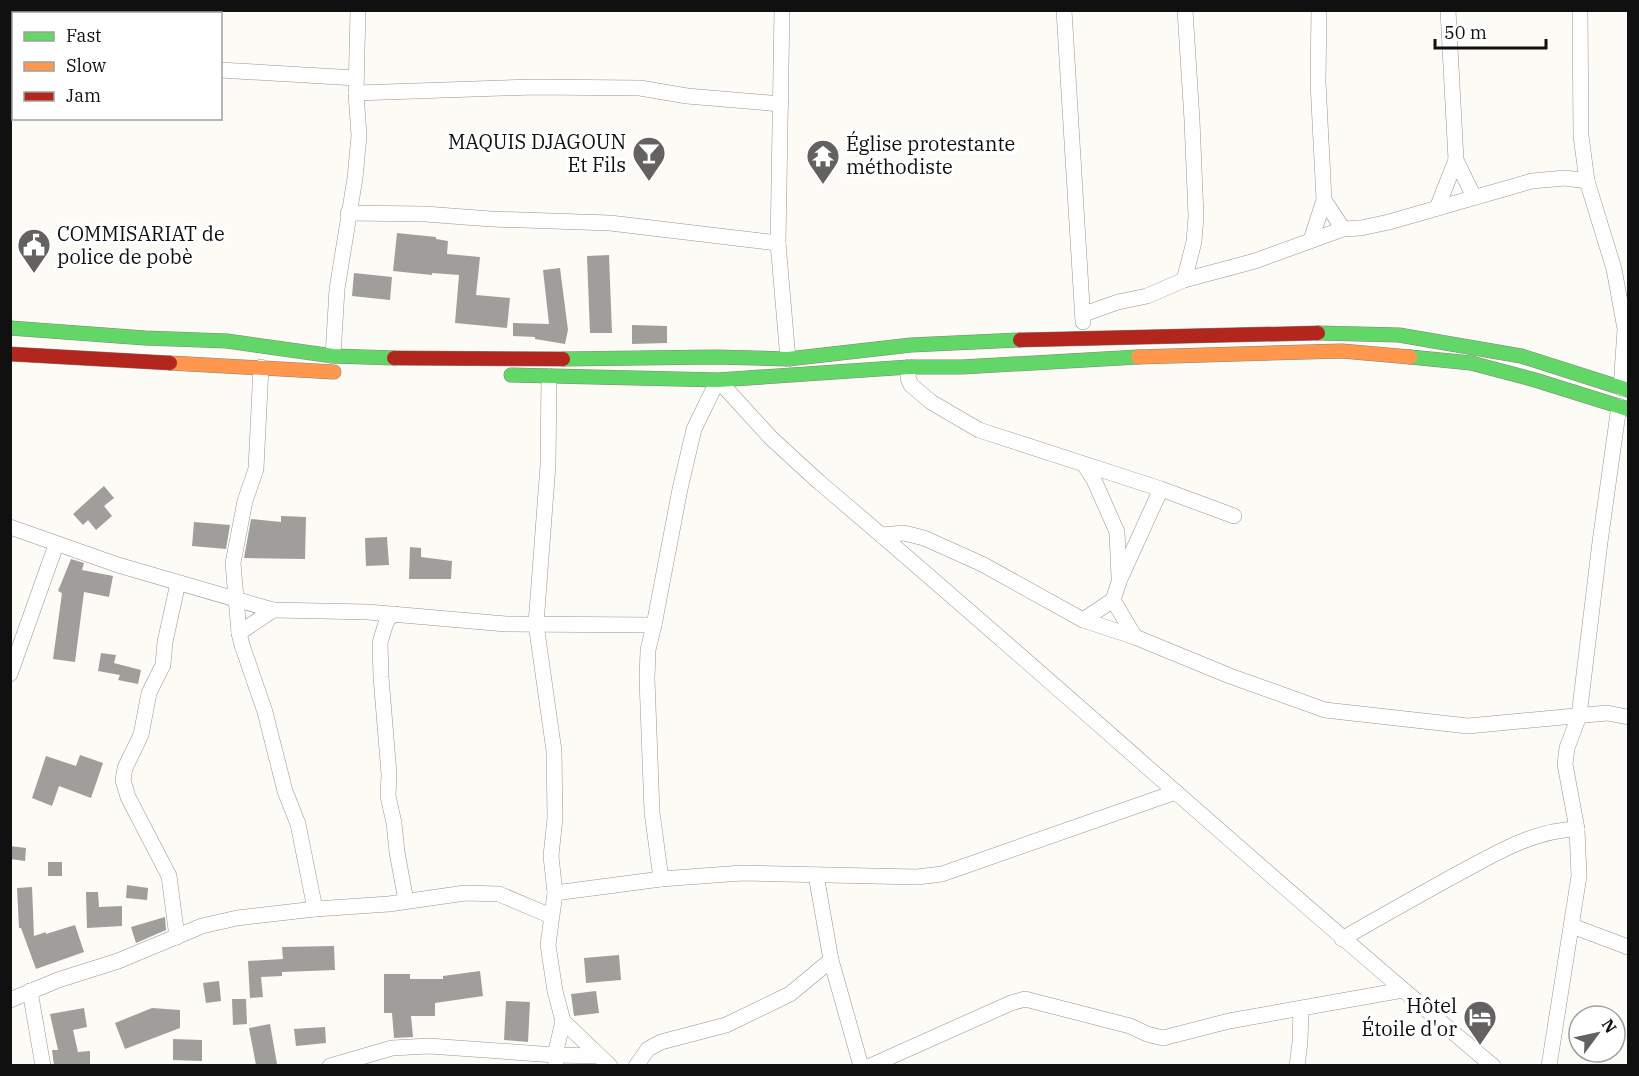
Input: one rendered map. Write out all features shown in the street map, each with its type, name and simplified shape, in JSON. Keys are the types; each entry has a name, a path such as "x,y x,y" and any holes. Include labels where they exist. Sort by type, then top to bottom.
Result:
{"main road":[{"path":"10,328 227,341 333,356 453,359 716,357 788,359 911,345 1083,337 1321,333 1399,335 1521,356 1625,389"},
{"path":"502,375 718,380 909,367 962,367 1182,355 1342,351 1471,363 1624,408"},
{"path":"10,354 348,373"}],"street":[{"path":"333,356 337,289 355,178 359,136 356,86 358,10"},
{"path":"782,10 778,243 788,359"},
{"path":"1065,10 1084,314 1083,337"},
{"path":"1184,280 1194,242 1196,216 1185,10"},
{"path":"1311,240 1324,200 1318,82 1319,10"},
{"path":"1448,10 1456,160 1474,197"},
{"path":"1580,10 1581,136 1587,181 1614,269 1625,329 1625,389"},
{"path":"222,70 356,86 640,88 687,96 781,104"},
{"path":"1437,208 1456,160"},
{"path":"1084,314 1118,302 1147,296 1184,280 1255,261 1343,229 1389,222 1532,181 1565,178 1587,181"},
{"path":"1324,200 1343,229"},
{"path":"348,213 425,214 610,223 778,243"},
{"path":"261,367 256,469 245,501 233,563 239,633 265,712 285,791 298,824 315,909"},
{"path":"909,367 908,378 911,385 931,402 979,430 1161,489 1234,516"},
{"path":"549,376 548,465 537,624 555,751 555,818 551,856 555,893 548,945 555,991 563,1021 555,1060"},
{"path":"661,879 652,812 648,650 694,429 718,380 771,438 1342,939 1493,1065"},
{"path":"1549,1065 1579,876 1577,829 1565,764 1569,740 1579,716 1600,542 1624,408"},
{"path":"1085,466 1094,480 1117,532 1120,579"},
{"path":"1083,620 1113,600 1120,579 1161,489"},
{"path":"10,527 56,545 236,601 273,610 394,614 506,624 654,625"},
{"path":"882,535 904,533 924,538 982,564 1083,620 1135,637 1230,676 1325,710 1468,726 1607,713 1629,717"},
{"path":"12,663 56,545"},
{"path":"177,937 169,876 128,797 123,780 125,768 141,735 149,693 164,665 165,642 178,583"},
{"path":"1113,600 1135,637"},
{"path":"239,633 273,610"},
{"path":"394,614 388,619 380,642 381,677 389,774 388,796 406,901"},
{"path":"555,893 661,879 742,873 917,877 942,874 1176,792"},
{"path":"1342,939 1483,860 1540,834 1559,829 1577,829"},
{"path":"816,875 831,960 861,1065"},
{"path":"10,1000 30,991 118,962 202,926 237,918 487,892 499,894 551,915"},
{"path":"1572,926 1629,948"},
{"path":"636,1065 648,1049 661,1042 726,1025 790,994 831,960"},
{"path":"870,1065 1011,1003 1025,999 1130,1026 1163,1038 1229,1021 1403,990"},
{"path":"30,991 43,1065"},
{"path":"1297,1065 1300,1009"},
{"path":"563,1021 604,1061"},
{"path":"330,1065 392,1048 429,1046 555,1060 604,1061"}],"building":[{"path":"397,233 436,237 436,239 448,241 447,254 480,257 476,295 510,298 507,328 455,323 459,275 393,271"},
{"path":"609,255 612,333 590,333 587,256"},
{"path":"560,268 568,330 565,344 535,339 535,337 513,336 513,323 549,324 543,270"},
{"path":"354,273 392,277 390,300 352,296"},
{"path":"632,325 667,326 667,343 632,344"},
{"path":"104,486 114,498 104,506 112,516 96,530 88,520 83,525 73,514"},
{"path":"281,516 306,517 305,559 244,558 251,519 281,522"},
{"path":"194,522 230,525 226,549 192,546"},
{"path":"387,537 389,565 366,566 365,538"},
{"path":"410,547 421,548 421,557 452,561 451,579 409,579"},
{"path":"71,559 84,563 82,570 113,576 109,597 84,592 75,662 53,659 62,593 58,591"},
{"path":"101,653 116,655 114,663 141,670 138,684 118,680 120,675 98,671"},
{"path":"80,755 103,763 91,798 59,786 52,806 32,798 46,756 76,766"},
{"path":"10,846 26,848 25,861 10,859"},
{"path":"48,862 62,862 62,876 48,876"},
{"path":"127,885 148,888 147,900 126,898"},
{"path":"32,887 34,936 75,925 84,952 36,969 21,928 19,928 17,888"},
{"path":"86,892 98,892 99,907 122,906 122,926 87,928"},
{"path":"165,917 166,930 136,943 131,927"},
{"path":"334,946 335,970 282,972 282,976 261,977 263,997 250,998 248,961 283,959 282,947"},
{"path":"619,955 621,980 586,983 584,958"},
{"path":"480,971 483,996 435,1003 435,1016 411,1016 413,1037 394,1038 392,1013 384,1013 384,974 410,974 410,979 443,979 443,976"},
{"path":"219,981 221,1001 206,1003 203,983"},
{"path":"596,991 599,1013 574,1016 571,994"},
{"path":"232,999 246,999 247,1024 233,1025"},
{"path":"506,1001 530,1002 528,1042 504,1040"},
{"path":"84,1008 87,1027 73,1030 78,1052 90,1051 90,1065 54,1065 52,1050 58,1050 50,1014"},
{"path":"152,1008 180,1010 180,1028 125,1049 115,1023"},
{"path":"270,1024 277,1064 256,1065 249,1028"},
{"path":"325,1027 326,1043 296,1046 294,1029"},
{"path":"173,1039 202,1040 202,1061 173,1060"}],"traffic: fast":[{"path":"10,328 145,338 227,341 333,356 394,358"},
{"path":"1318,333 1399,335 1521,356 1628,390"},
{"path":"563,359 716,357 788,359 911,345 1020,340"},
{"path":"511,375 718,380 909,367 962,367 1138,357"},
{"path":"1410,357 1471,363 1628,409"}],"traffic: slow":[{"path":"1138,357 1342,351 1410,357"},
{"path":"170,363 334,372"}],"traffic: jam":[{"path":"1020,340 1318,333"},
{"path":"10,354 170,363"},
{"path":"394,358 563,359"}],"place":[{"name":"MAQUIS DJAGOUN Et Fils","path":"649,182"},
{"name":"Église protestante méthodiste","path":"823,185"},
{"name":"COMMISARIAT de police de pobè","path":"34,274"},
{"name":"Hôtel Étoile d'or","path":"1480,1046"}]}
